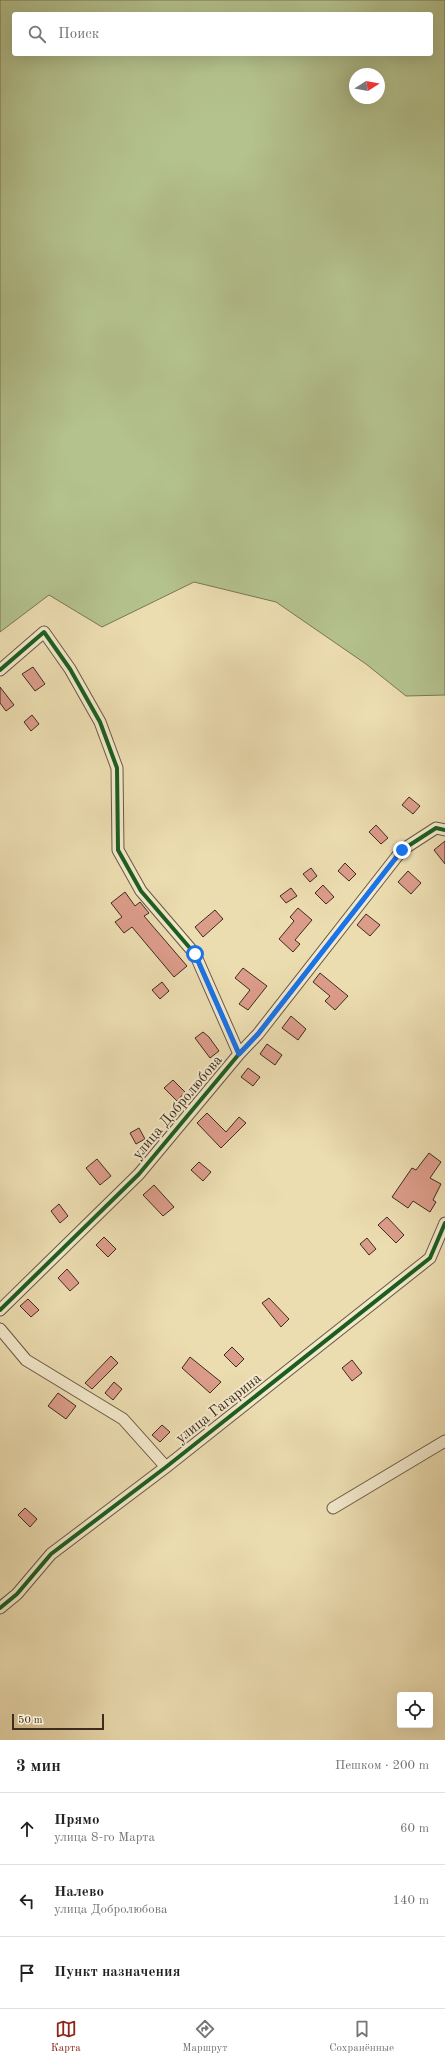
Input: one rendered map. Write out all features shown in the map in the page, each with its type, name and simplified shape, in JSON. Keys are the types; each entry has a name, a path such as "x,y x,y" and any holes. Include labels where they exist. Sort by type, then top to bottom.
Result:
{"street":[{"path":"0,670 44,632 70,669 100,722 117,768 118,850 141,891 195,954 239,1054"},
{"name":"улица Добролюбова","path":"0,1310 139,1174 239,1054 258,1034 402,850 436,828 445,830"},
{"name":"улица Гагарина","path":"0,1608 17,1594 51,1554 166,1467 430,1258 445,1224"},
{"path":"0,1329 26,1360 123,1419 166,1467"},
{"path":"333,1508 445,1441"}],"green space":[{"path":"0,0 445,0 445,695 406,696 366,664 276,602 194,582 102,627 49,595 0,632"}],"building":[{"path":"33,667 45,684 35,691 22,674"},
{"path":"0,687 14,705 6,711 0,703"},
{"path":"32,715 39,724 31,731 24,722"},
{"path":"409,797 420,806 413,814 402,805"},
{"path":"376,825 388,838 381,844 369,832"},
{"path":"445,841 445,864 434,850"},
{"path":"345,863 356,874 349,881 338,871"},
{"path":"311,868 317,876 310,882 303,874"},
{"path":"408,871 421,883 411,894 398,882"},
{"path":"323,885 334,897 326,904 315,893"},
{"path":"291,888 297,896 286,903 280,896"},
{"path":"125,892 135,906 140,902 149,913 144,916 187,966 174,977 132,927 124,933 115,922 122,917 111,903"},
{"path":"298,908 312,920 295,940 300,944 293,952 279,939 294,921 290,917"},
{"path":"215,910 223,919 203,937 195,927"},
{"path":"366,914 380,925 370,936 357,925"},
{"path":"243,968 267,986 248,1010 239,1004 250,990 235,978"},
{"path":"320,973 348,996 335,1010 325,1001 330,996 313,982"},
{"path":"162,982 169,991 160,999 152,990"},
{"path":"291,1016 306,1029 298,1040 282,1028"},
{"path":"203,1032 209,1037 219,1051 210,1058 195,1038"},
{"path":"267,1044 282,1055 275,1065 260,1054"},
{"path":"248,1068 260,1077 253,1086 241,1077"},
{"path":"173,1080 185,1092 177,1101 164,1088"},
{"path":"207,1113 226,1132 239,1117 246,1123 221,1148 197,1123"},
{"path":"139,1128 145,1139 136,1144 130,1133"},
{"path":"429,1153 441,1162 430,1178 441,1184 433,1200 436,1202 430,1212 413,1201 408,1208 392,1197 412,1168 416,1170"},
{"path":"97,1159 111,1176 100,1185 86,1168"},
{"path":"199,1162 211,1172 203,1181 191,1170"},
{"path":"154,1185 174,1207 163,1216 143,1195"},
{"path":"59,1204 68,1216 60,1223 51,1211"},
{"path":"387,1217 404,1235 396,1243 378,1225"},
{"path":"104,1237 116,1249 108,1257 96,1245"},
{"path":"367,1238 376,1249 369,1255 360,1244"},
{"path":"67,1269 79,1283 70,1291 58,1278"},
{"path":"269,1298 289,1319 281,1327 262,1303"},
{"path":"28,1299 39,1310 31,1317 20,1306"},
{"path":"232,1347 244,1359 236,1367 224,1355"},
{"path":"111,1356 118,1363 92,1389 85,1383"},
{"path":"190,1357 221,1382 210,1393 182,1368"},
{"path":"352,1360 362,1373 352,1381 342,1368"},
{"path":"114,1382 122,1389 113,1400 105,1393"},
{"path":"58,1393 76,1406 66,1419 48,1406"},
{"path":"162,1425 170,1432 160,1442 152,1435"},
{"path":"25,1508 37,1519 30,1527 18,1515"}],"cycle path":[{"path":"0,670 44,632 70,669 100,722 117,768 118,850 141,891 195,954 239,1054"},
{"path":"0,1310 139,1174 239,1054 258,1034 402,850 436,828 445,830"},
{"path":"0,1608 17,1594 51,1554 166,1467 430,1258 445,1223"}],"route":[{"path":"195,954 239,1054 258,1034 402,850"}]}
